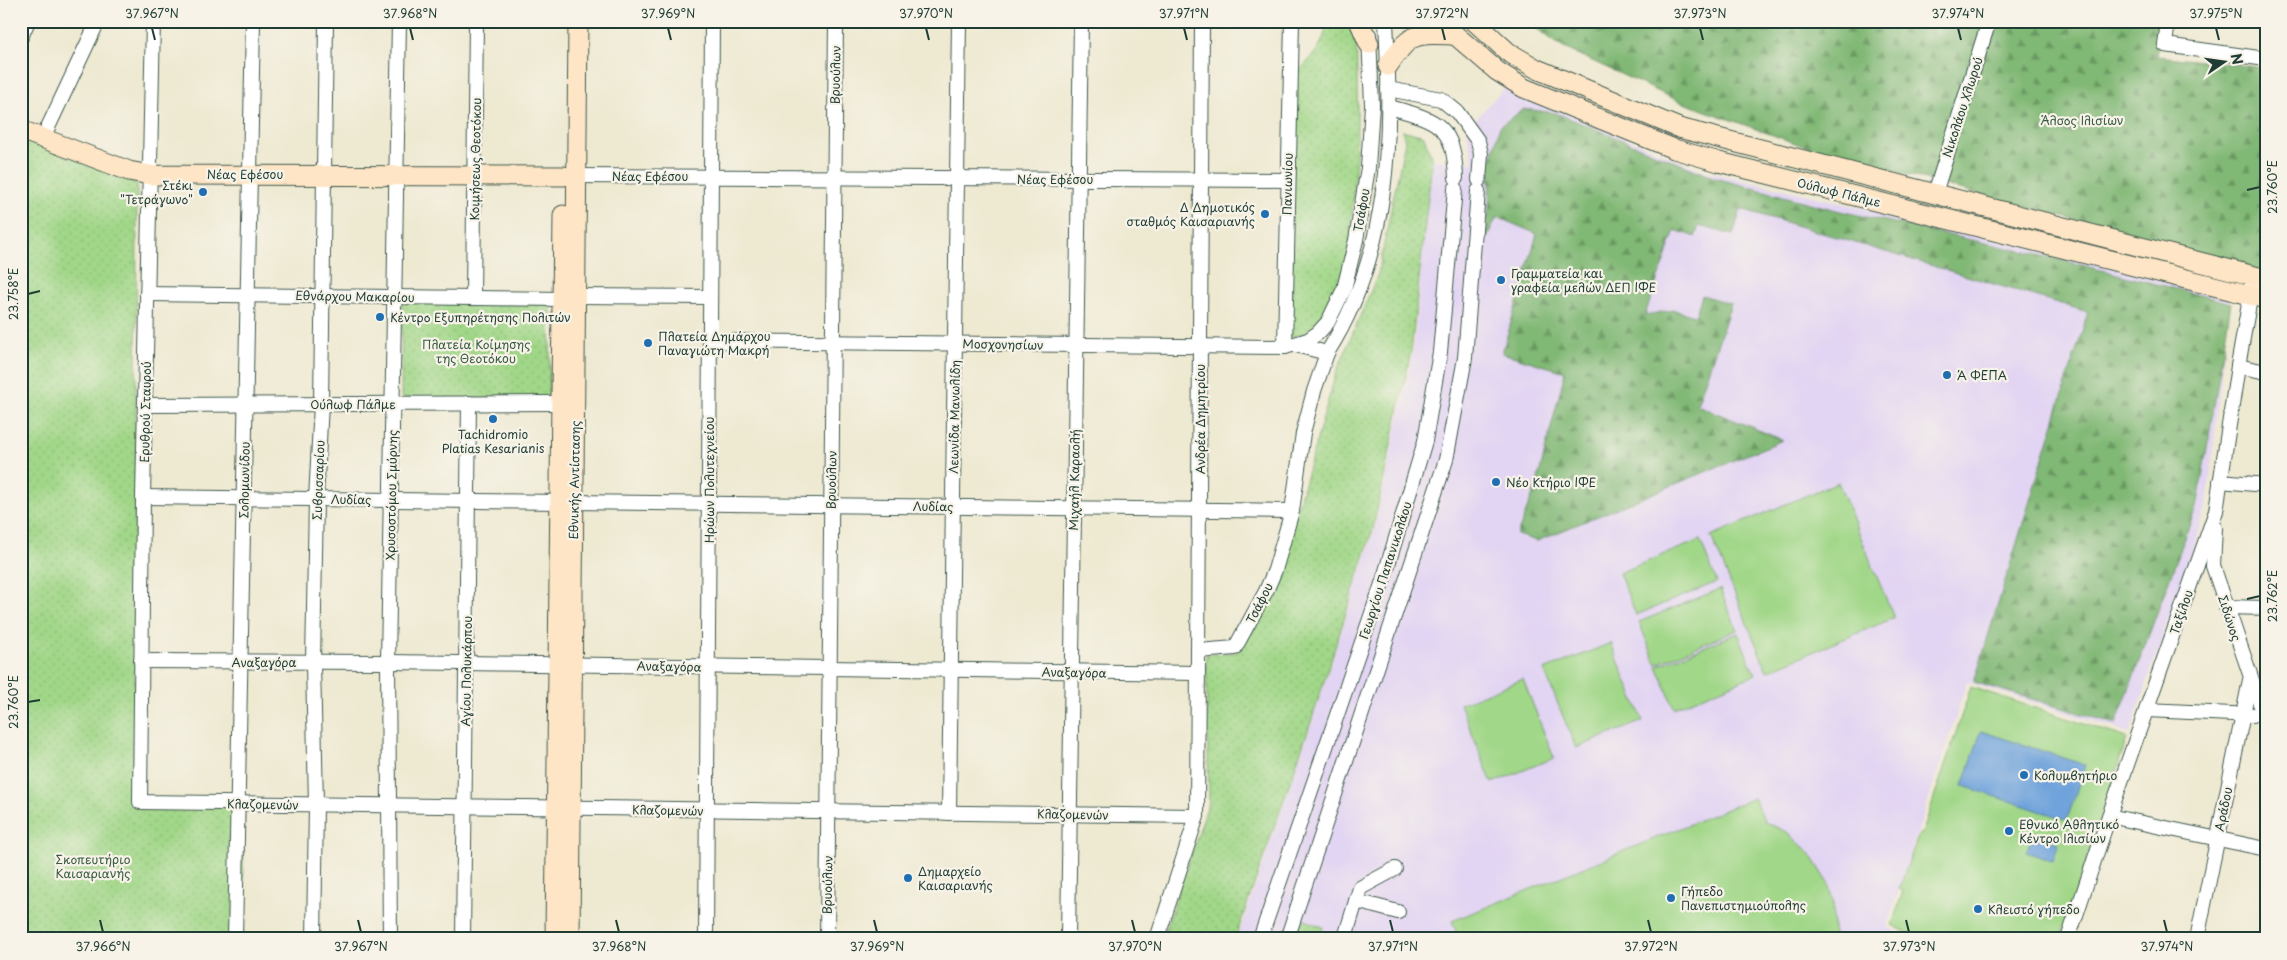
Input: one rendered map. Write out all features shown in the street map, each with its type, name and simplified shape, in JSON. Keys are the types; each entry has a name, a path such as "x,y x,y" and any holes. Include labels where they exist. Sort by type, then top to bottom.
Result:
{"main road":[{"name":"Εθνικής Αντίστασης","path":"555,939 564,808 566,665 570,176 565,21"},
{"name":"Εθνικής Αντίστασης","path":"570,176 578,21"},
{"path":"1359,21 1369,44"},
{"name":"Ούλωφ Πάλμε","path":"1440,21 1497,71 1524,88 1674,148 1719,162 2258,297"},
{"name":"Ούλωφ Πάλμε","path":"1474,21 1508,52 1537,69 1679,128 2260,277"},
{"path":"1388,66 1403,42 1413,37 1428,34 1455,35"},
{"name":"Νέας Εφέσου","path":"21,130 129,172 150,175 324,173 570,176"},
{"name":"Εθνικής Αντίστασης","path":"566,502 561,402 569,297"},
{"name":"Εθνικής Αντίστασης","path":"564,808 570,939"}],"street":[{"path":"21,37 28,21"},
{"path":"43,138 98,21"},
{"name":"Ερυθρού Σταυρού","path":"140,802 143,497 153,21"},
{"name":"Σολομωνίδου","path":"234,939 253,21"},
{"name":"Συβρισσαρίου","path":"314,939 316,805 313,663 316,499 321,404 326,21"},
{"name":"Χρυσοστόμου Σμύρνης","path":"390,939 388,662 390,500 396,297 399,21"},
{"name":"Κοιμήσεως Θεοτόκου","path":"473,298 476,21"},
{"name":"Ηρώων Πολυτεχνείου","path":"706,939 712,21"},
{"name":"Βρυούλων","path":"827,939 836,21"},
{"name":"Λεωνίδα Μανωλίδη","path":"949,813 959,21"},
{"name":"Μιχαήλ Καραολή","path":"1068,939 1081,21"},
{"name":"Ανδρέα Δημητρίου","path":"1197,816 1202,21"},
{"name":"Πανιωνίου","path":"1290,346 1287,180 1292,21"},
{"name":"Τσάφου","path":"1290,346 1308,340 1328,322 1344,289 1368,168 1372,104 1368,21"},
{"name":"Τσάφου","path":"1198,651 1235,648 1266,592 1292,511 1303,433 1314,391 1327,353 1339,334 1354,301 1378,225 1386,176 1389,107 1386,21"},
{"name":"Νικολάου Χλωρού","path":"1935,193 1989,21"},
{"path":"2168,21 2165,45 2266,59"},
{"name":"Γεωργίου Παπανικολάου","path":"1287,939 1446,460 1465,358 1479,185 1480,154 1478,141 1457,112 1441,99 1388,89"},
{"name":"Γεωργίου Παπανικολάου","path":"1260,939 1383,581 1425,441 1440,352 1456,183 1455,156 1445,132 1430,118 1389,107"},
{"name":"Νέας Εφέσου","path":"570,176 1287,180"},
{"name":"Ταξίλου","path":"2068,939 2108,816 2216,511 2238,366 2258,297 2260,277"},
{"name":"Εθνάρχου Μακαρίου","path":"147,294 473,298 569,297"},
{"path":"569,297 710,297"},
{"name":"Μοσχονησίων","path":"710,341 1290,346"},
{"path":"1290,346 1327,353"},
{"path":"2238,366 2266,372"},
{"name":"Ούλωφ Πάλμε","path":"145,405 561,402"},
{"name":"Αγίου Πολυκάρπου","path":"463,939 469,403"},
{"path":"2220,481 2266,485"},
{"name":"Λυδίας","path":"143,497 1292,511"},
{"name":"Σιδώνος","path":"2216,511 2213,566 2250,680 2265,717"},
{"path":"2226,607 2266,608"},
{"name":"Αναξαγόρα","path":"141,661 388,662 1198,673"},
{"name":"Αράδου","path":"2197,939 2216,838 2250,680"},
{"path":"2147,710 2265,717"},
{"name":"Κλαζομενών","path":"140,802 465,808 1197,816"},
{"path":"1157,939 1197,816"},
{"path":"2108,816 2266,849"},
{"path":"1346,934 1355,895 1360,888 1395,869"},
{"path":"1355,895 1398,912"}],"shaded area":[{"path":"1505,87 1704,171 2230,294 2207,505 2130,733 1967,682 1887,926 1909,939 1237,939 1312,722 1375,528 1413,352 1432,160 1473,163 1467,129"}],"green space":[{"path":"1325,21 1353,21 1356,31 1357,138 1350,245 1335,296 1321,319 1301,335 1288,337 1295,75 1321,43 1324,36"},
{"name":"Άλσος Ιλισίων","path":"1526,21 2161,21 2157,56 2266,68 2266,272 1809,148 1681,102 1562,47"},
{"path":"1524,109 1556,113 1715,178 1840,211 2062,260 2231,303 2198,502 2116,724 1974,682 2088,312 1741,209 1733,235 1699,226 1695,237 1675,230 1645,315 1674,310 1695,316 1702,295 1731,304 1697,405 1783,440 1537,541 1517,535 1537,483 1565,372 1502,353 1537,234 1497,217 1485,241 1489,207 1490,164 1500,126"},
{"path":"1402,130 1424,136 1432,160 1411,352 1373,529 1311,722 1235,939 1162,939 1209,802 1206,655 1238,652 1276,582 1336,373 1378,274 1405,141"},
{"name":"Σκοπευτήριο Καισαριανής","path":"21,138 137,184 134,807 244,807 242,939 21,939"},
{"name":"Πλατεία Κοίμησης της Θεοτόκου","path":"402,302 551,304 549,400 401,398"},
{"path":"1838,482 1894,618 1767,671 1711,536"},
{"path":"1700,540 1717,582 1636,615 1619,573"},
{"path":"1720,589 1737,630 1656,664 1639,622"},
{"path":"1738,633 1755,675 1674,708 1657,666"},
{"path":"1611,643 1643,721 1576,748 1544,670"},
{"path":"1523,679 1554,758 1492,783 1460,704"},
{"name":"Εθνικό Αθλητικό Κέντρο Ιλισίων","path":"1971,687 2127,738 2060,939 1918,939 1892,925 1903,891 1899,889 1919,834 1922,834"},
{"path":"1754,798 1765,822 1787,832 1810,853 1828,882 1833,903 1833,939 1459,939 1452,921"},
{"path":"1302,919 1323,927 1319,939 1296,939"}],"water":[{"name":"Κολυμβητήριο","path":"1981,731 2085,765 2067,820 1963,786"},
{"path":"2033,834 2059,843 2053,861 2026,852"}],"place":[{"name":"Στέκι \"Τετράγωνο\"","path":"203,192"},
{"name":"Δ Δημοτικός σταθμός Καισαριανής","path":"1265,214"},
{"name":"Γραμματεία και γραφεία μελών ΔΕΠ ΙΦΕ","path":"1501,280"},
{"name":"Κέντρο Εξυπηρέτησης Πολιτών","path":"380,317"},
{"name":"Πλατεία Δημάρχου Παναγιώτη Μακρή","path":"648,343"},
{"name":"Α΄ ΦΕΠΑ","path":"1947,375"},
{"name":"Tachidromio Platias Kesarianis","path":"493,419"},
{"name":"Νέο Κτήριο ΙΦΕ","path":"1496,482"},
{"name":"Κολυμβητήριο","path":"2024,775"},
{"name":"Εθνικό Αθλητικό Κέντρο Ιλισίων","path":"2009,831"},
{"name":"Δημαρχείο Καισαριανής","path":"908,878"},
{"name":"Γήπεδο Πανεπιστημιούπολης","path":"1671,898"},
{"name":"Κλειστό γήπεδο","path":"1978,909"}]}
